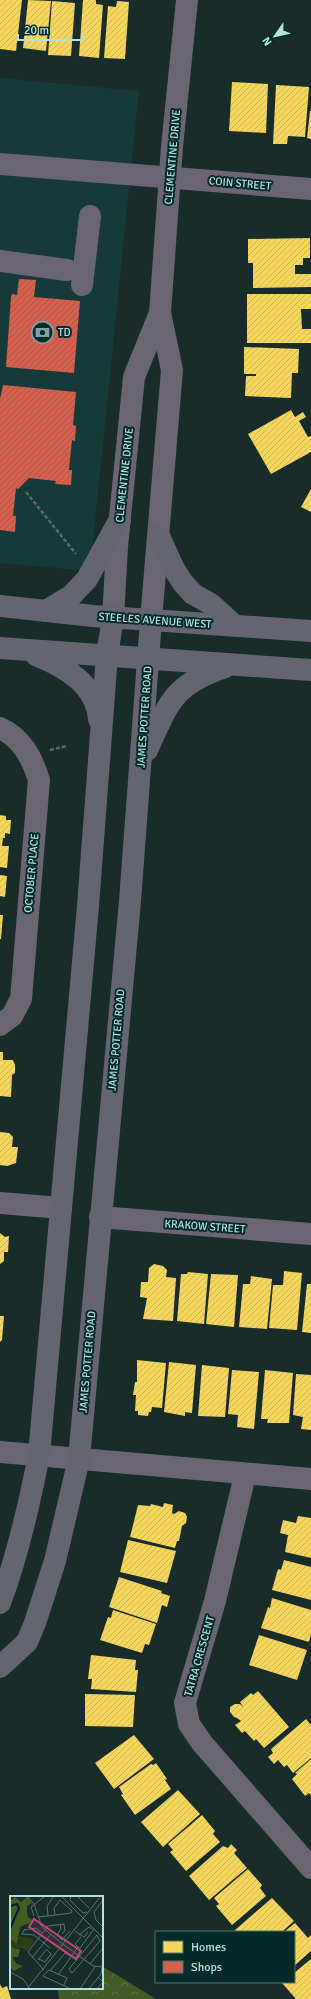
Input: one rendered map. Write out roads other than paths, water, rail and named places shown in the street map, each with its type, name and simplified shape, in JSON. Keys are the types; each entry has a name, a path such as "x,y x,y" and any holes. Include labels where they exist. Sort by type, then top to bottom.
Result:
{"main road":[{"path":"46,611 71,596 87,579 120,519"},
{"path":"159,536 174,569 183,583 193,594 211,604 234,625"},
{"name":"STEELES AVENUE WEST","path":"0,606 113,618 311,631"},
{"path":"0,1603 29,1508 39,1455 101,744 106,655 113,618"},
{"name":"JAMES POTTER ROAD","path":"0,1667 28,1642 55,1561 79,1459 141,762 151,620"},
{"path":"4,648 311,670"},
{"path":"4,648 34,654 60,665 79,679 87,688 98,711 101,744"},
{"path":"141,762 165,710 185,686 202,675 230,666 243,665"}],"street":[{"name":"CLEMENTINE DRIVE","path":"151,620 172,370 160,313 169,178 187,0"},
{"name":"COIN STREET","path":"0,164 311,189"},
{"path":"0,262 74,277 90,216"},
{"name":"CLEMENTINE DRIVE","path":"113,618 120,519 134,377 160,313"},
{"name":"OCTOBER PLACE","path":"0,728 7,732 20,744 32,759 39,780 21,999 12,1016 0,1025"},
{"path":"0,1203 61,1208"},
{"name":"KRAKOW STREET","path":"100,1217 311,1234"},
{"path":"0,1452 245,1475 311,1479"},
{"name":"TATRA CRESCENT","path":"245,1475 215,1601 185,1703 189,1724 202,1743 311,1868"}],"place":[{"name":"TD","path":"43,332"}]}
